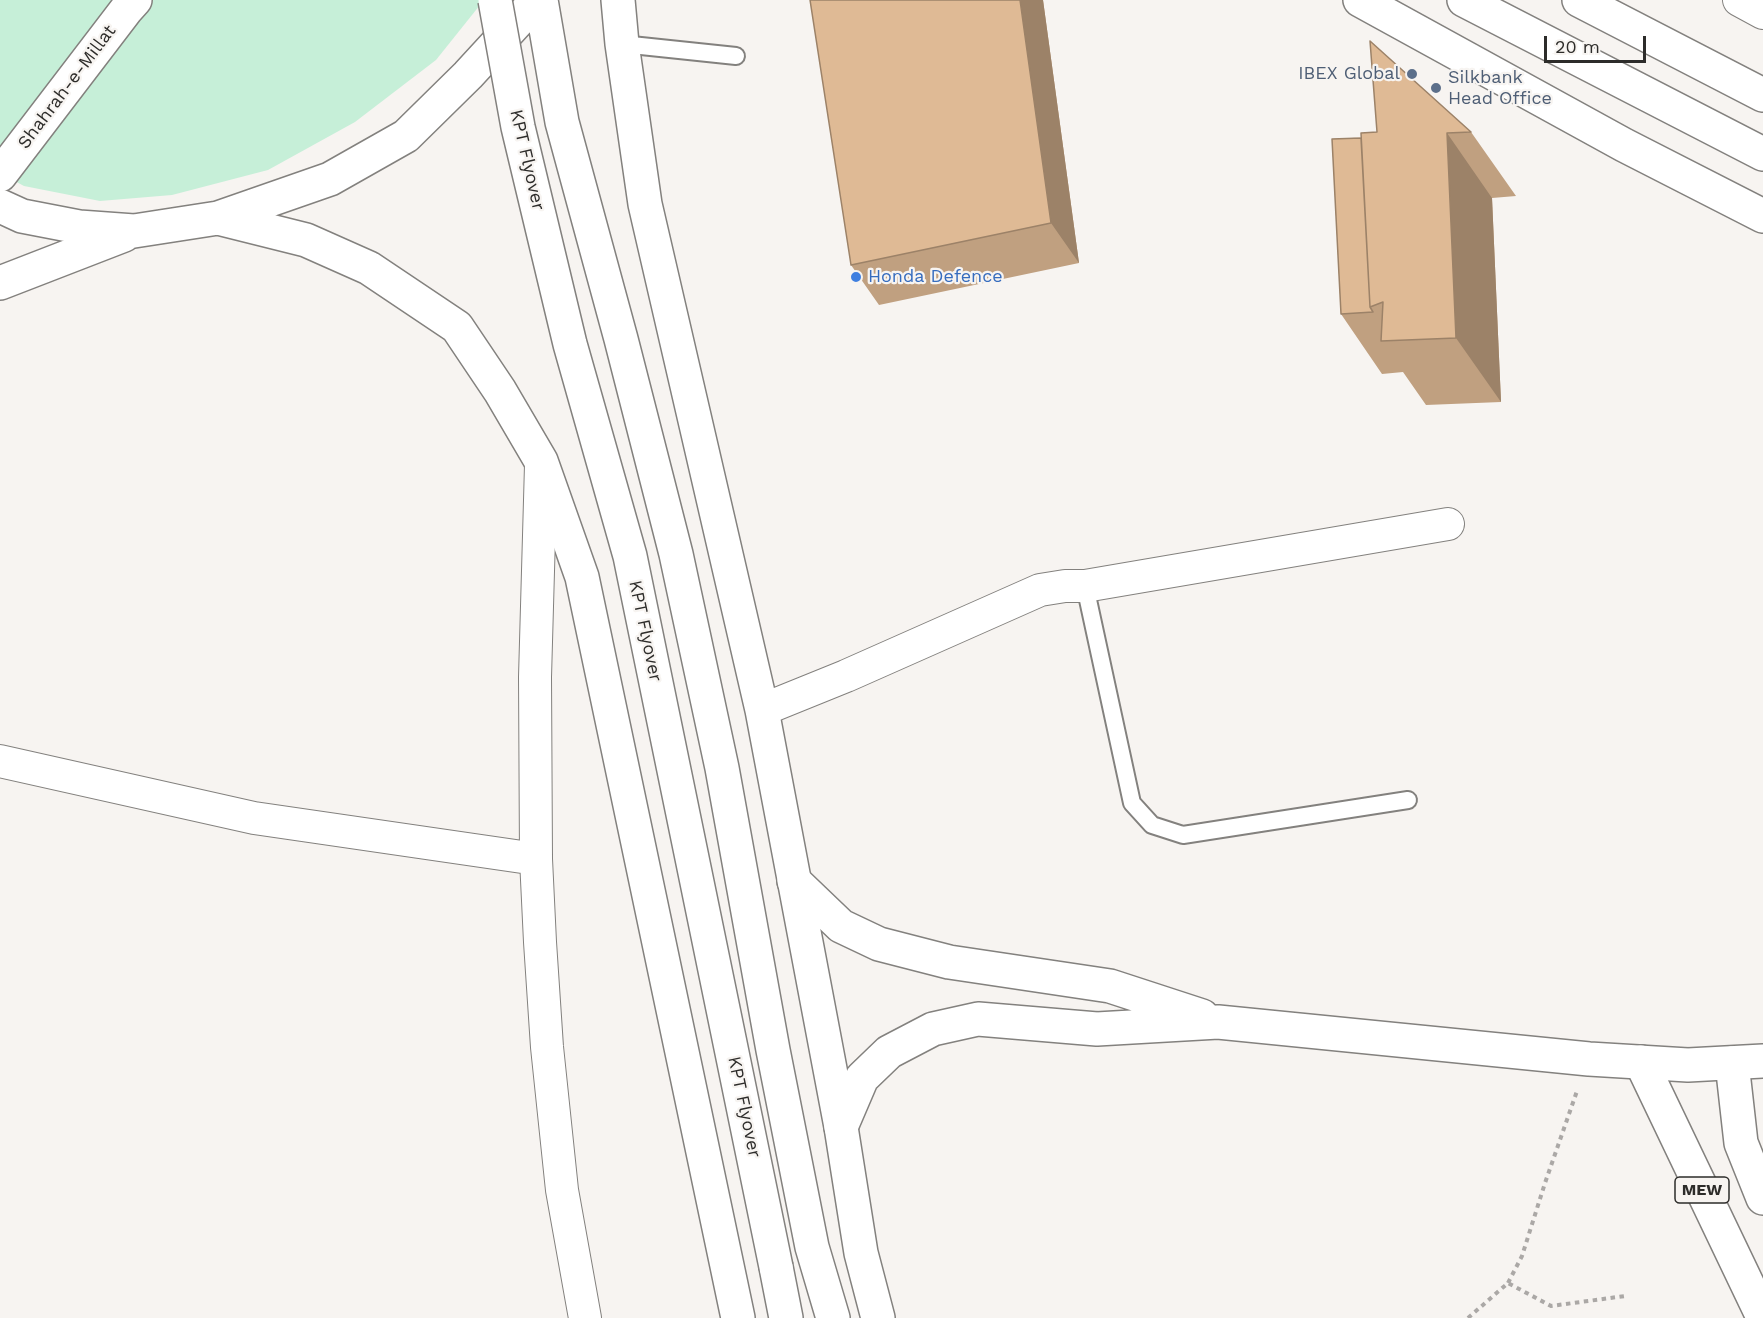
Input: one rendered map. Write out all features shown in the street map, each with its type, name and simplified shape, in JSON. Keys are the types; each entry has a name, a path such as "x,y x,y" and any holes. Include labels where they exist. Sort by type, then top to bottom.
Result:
{"main road":[{"name":"Shahrah-e-Millat","path":"0,175 135,0"},
{"name":"KPT Flyover","path":"495,0 518,127 567,333 630,556 786,1318"},
{"path":"0,283 134,231 218,218 330,179 406,136 539,0"},
{"path":"539,0 562,122 621,339 683,587 722,768 771,1039 812,1247 833,1318"},
{"path":"618,0 622,44 645,204 762,710 841,1127 861,1253 878,1318"},
{"path":"1360,0 1624,145 1763,216"},
{"path":"1464,0 1763,154"},
{"path":"1579,0 1763,95"},
{"path":"0,206 22,216 67,225 134,231"},
{"path":"218,218 306,240 369,268 457,327 500,391 542,461 582,578 738,1318"},
{"path":"794,881 841,926 879,944 949,962 1110,986 1218,1022"},
{"path":"841,1127 862,1078 889,1052 933,1029 978,1019 1097,1029 1218,1022 1589,1059 1688,1065 1747,1062"},
{"name":"MEW","path":"1641,1062 1763,1317"},
{"name":"MEW","path":"1747,1062 1741,1143 1763,1198"}],"street":[{"path":"1739,0 1763,13"},
{"path":"542,461 535,677 536,860 547,1047 560,1168 585,1318"},
{"path":"762,710 846,676 1040,590 1085,586 1448,524"},
{"path":"0,761 254,818 536,860"}],"lane":[{"path":"622,44 736,56"},
{"path":"1085,586 1132,803 1152,825 1184,835 1408,800"}],"path":[{"path":"1468,1318 1508,1283 1522,1256 1589,1059"},
{"path":"1508,1283 1551,1306 1625,1296"}],"green space":[{"path":"0,0 484,0 436,60 355,122 268,170 172,195 100,201 24,186 0,173"}],"building":[{"path":"810,0 1020,0 1051,223 851,265"},
{"path":"1370,41 1471,132 1447,133 1456,338 1381,341 1383,302 1370,307 1361,133 1377,132"},
{"path":"1361,138 1370,307 1373,312 1341,314 1332,139"}],"place":[{"name":"IBEX Global","path":"1412,74"},
{"name":"Silkbank Head Office","path":"1436,88"},
{"name":"Honda Defence","path":"856,277"}]}
